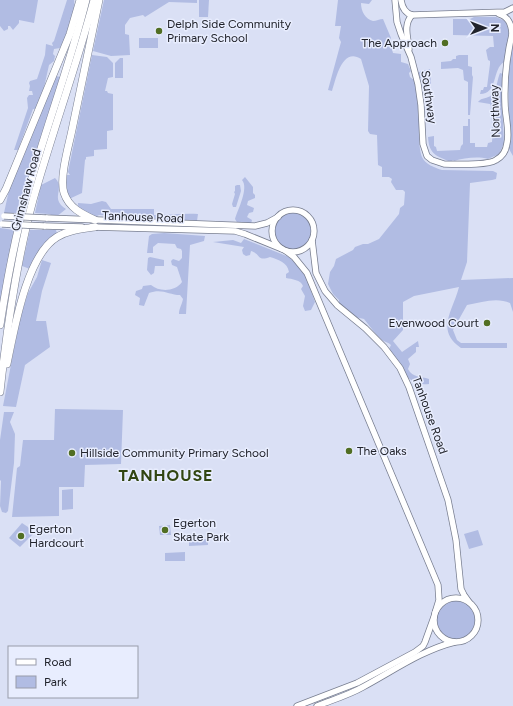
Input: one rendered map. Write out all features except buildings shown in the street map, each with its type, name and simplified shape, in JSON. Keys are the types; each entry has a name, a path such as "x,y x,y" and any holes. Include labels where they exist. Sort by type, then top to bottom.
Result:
{"main road":[{"path":"0,200 6,189 70,34 80,0"},
{"name":"Grimshaw Road","path":"0,325 8,278 24,205 73,49 86,0"},
{"name":"Grimshaw Road","path":"0,392 12,294 33,201 81,48 94,0"},
{"path":"95,224 70,205 64,193 63,186 67,155 99,0"},
{"path":"0,398 20,306 26,286 42,251 56,237 73,230 95,224"}],"street":[{"name":"Southway","path":"395,0 395,10 399,28 409,52 418,84 421,105 423,144 427,156 438,163 469,163"},
{"path":"401,0 404,9 412,15 492,13 506,12 513,8"},
{"path":"492,13 501,14 507,18 512,32"},
{"path":"409,52 406,28 408,20 412,15"},
{"name":"Northway","path":"469,163 494,162 502,156 506,150 508,140 505,83 507,57 512,32"},
{"path":"291,210 299,211 305,214 309,218 314,231 310,244 303,250 295,252 284,250 275,242 272,232 273,226 278,217 284,212 291,210"},
{"name":"Tanhouse Road","path":"2,216 46,218 95,224 235,231 284,250 294,257 307,273 438,585 439,600 425,642 416,652 357,683 297,706"},
{"name":"Tanhouse Road","path":"1,224 44,226 95,224 255,226 267,224 278,217"},
{"name":"Tanhouse Road","path":"312,240 316,273 325,291 336,305 377,338 395,360 410,387 445,488 456,540 461,589 470,602"},
{"path":"317,706 361,688 426,652 440,646 462,641 468,638 475,630 477,625 477,613 470,602 457,598 443,602 438,607 435,615 435,627 438,633 443,638 455,642"}],"green space":[{"path":"0,0 38,0 34,23 19,20 19,23 13,30 10,26 8,26 8,29 4,31 0,26"},
{"path":"67,0 74,0 75,11 65,43 62,44 60,48 54,49 54,61 49,65 43,92 56,76 60,77 23,197 19,200 18,213 4,213 9,190 36,109 33,109 18,150 14,150 28,108 27,98 29,95 33,95 32,91 29,91 29,83 30,81 37,79 45,55 46,44 53,46 52,43 54,41"},
{"path":"104,0 197,0 197,3 169,2 145,17 143,15 130,18 125,25 125,34 129,35 130,55 111,56 93,51"},
{"path":"199,0 209,0 208,17 199,17"},
{"path":"338,0 372,0 369,4 361,3 364,14 373,21 383,19 391,38 390,42 393,53 401,54 401,62 408,64 411,71 409,73 410,77 414,80 416,91 419,112 420,149 425,162 442,170 493,171 497,173 496,179 470,183 467,262 461,280 513,278 513,312 510,303 500,300 467,305 453,330 457,340 461,343 507,343 507,348 461,348 453,341 447,327 450,312 459,287 414,296 403,302 403,330 393,341 402,352 418,341 419,347 416,347 416,352 408,359 410,364 408,369 414,375 429,379 429,384 414,382 404,374 389,349 391,345 379,338 364,319 355,317 339,304 339,300 333,294 328,284 330,272 336,259 353,250 355,247 368,244 379,239 399,214 400,208 404,205 405,192 403,190 396,190 391,182 392,179 389,177 382,177 382,167 378,165 377,135 370,134 368,131 369,86 361,59 354,56 349,57 338,72 332,91 328,90 341,42 339,38 341,26 335,26"},
{"path":"474,17 496,17 505,21 509,34 504,62 500,65 490,90 486,93 480,94 484,87 487,87 490,61 488,60 486,50 490,47 494,47 493,36 453,35 453,19 470,19"},
{"path":"513,37 513,156 509,149 508,77"},
{"path":"139,38 158,38 158,48 139,48"},
{"path":"92,55 107,57 113,63 113,77 108,78 105,91 113,94 113,130 107,131 107,149 94,150 94,156 86,157 82,193 69,199 66,187 66,178 67,175 70,175 68,172"},
{"path":"468,55 468,66 472,67 473,77 470,115 468,115 468,82 464,80 463,70 458,68 441,69 441,62 451,61 456,59 456,56"},
{"path":"120,58 123,58 123,78 115,78 115,63"},
{"path":"430,69 431,84 426,83 423,78 420,78 418,73"},
{"path":"500,73 503,74 502,103 504,143 499,154 488,159 471,158 453,160 451,162 435,154 430,148 428,137 434,136 434,146 436,147 437,151 460,150 463,144 463,126 468,126 468,119 470,119 470,143 475,143 475,147 487,147 488,143 492,142 491,105 478,102 481,99 492,95"},
{"path":"245,177 253,187 253,193 255,195 255,198 248,201 247,205 254,208 253,212 249,213 247,217 252,220 251,224 238,224 235,219 244,193 244,184 242,180"},
{"path":"55,178 59,186 59,201 66,209 56,217 49,214 35,213 41,185"},
{"path":"240,185 241,191 236,207 233,207 232,204 235,194 235,186"},
{"path":"102,201 106,202 111,209 154,209 154,215 198,214 197,221 99,215 95,217 84,212 78,206 78,203 91,204"},
{"path":"289,212 297,212 309,221 312,231 309,241 303,247 297,250 289,250 277,241 274,235 274,227 283,215"},
{"path":"0,228 14,230 1,300 0,300"},
{"path":"30,230 56,230 57,234 48,241 41,250 30,269 22,266"},
{"path":"164,233 205,236 204,241 190,245 186,314 179,314 183,299 180,295 162,291 149,293 144,306 139,305 140,298 135,295 136,291 142,289 143,286 151,285 158,289 167,290 175,288 182,282 177,267 172,265 171,261 173,259 179,261 182,258 181,249 177,248 175,244 158,243 153,247 153,253 147,253 149,236 152,234"},
{"path":"244,239 289,257 304,272 315,302 311,310 305,311 303,306 305,296 301,289 303,286 302,284 293,279 286,278 286,274 289,272 282,262 270,257 263,259 251,251 250,255 246,256 243,254 242,250 244,247 213,242 233,240 241,243"},
{"path":"150,257 164,260 164,266 155,266 154,273 151,275 147,270 148,258"},
{"path":"42,260 51,263 42,291 36,321 46,321 50,347 25,365 16,407 3,406 20,318 28,293 37,277"},
{"name":"Hillside Community Primary School","path":"55,409 123,410 121,464 85,465 84,487 59,487 59,516 12,517 17,468 20,466 23,440 54,440"},
{"path":"4,412 14,412 10,422 15,434 14,463 8,511 6,513 2,512 0,506 0,440"},
{"path":"73,489 73,509 62,510 62,490"},
{"name":"Egerton Hardcourt","path":"22,523 28,527 33,534 20,547 9,538"},
{"name":"Egerton Skate Park","path":"170,525 171,535 160,535 159,526"},
{"path":"478,530 483,545 469,549 464,534"},
{"path":"189,539 208,539 208,545 189,546"},
{"path":"185,552 185,561 165,561 165,553"},
{"path":"456,601 466,604 472,610 475,620 472,630 466,636 456,639 446,636 440,630 437,620 440,610 446,604"}],"place":[{"name":"Delph Side Community Primary School","path":"159,31"},
{"name":"The Approach","path":"445,43"},
{"name":"Evenwood Court","path":"487,323"},
{"name":"The Oaks","path":"349,451"},
{"name":"Hillside Community Primary School","path":"72,453"},
{"name":"Egerton Skate Park","path":"165,530"},
{"name":"Egerton Hardcourt","path":"21,536"}],"district":[{"name":"TANHOUSE","path":"166,475"}]}
